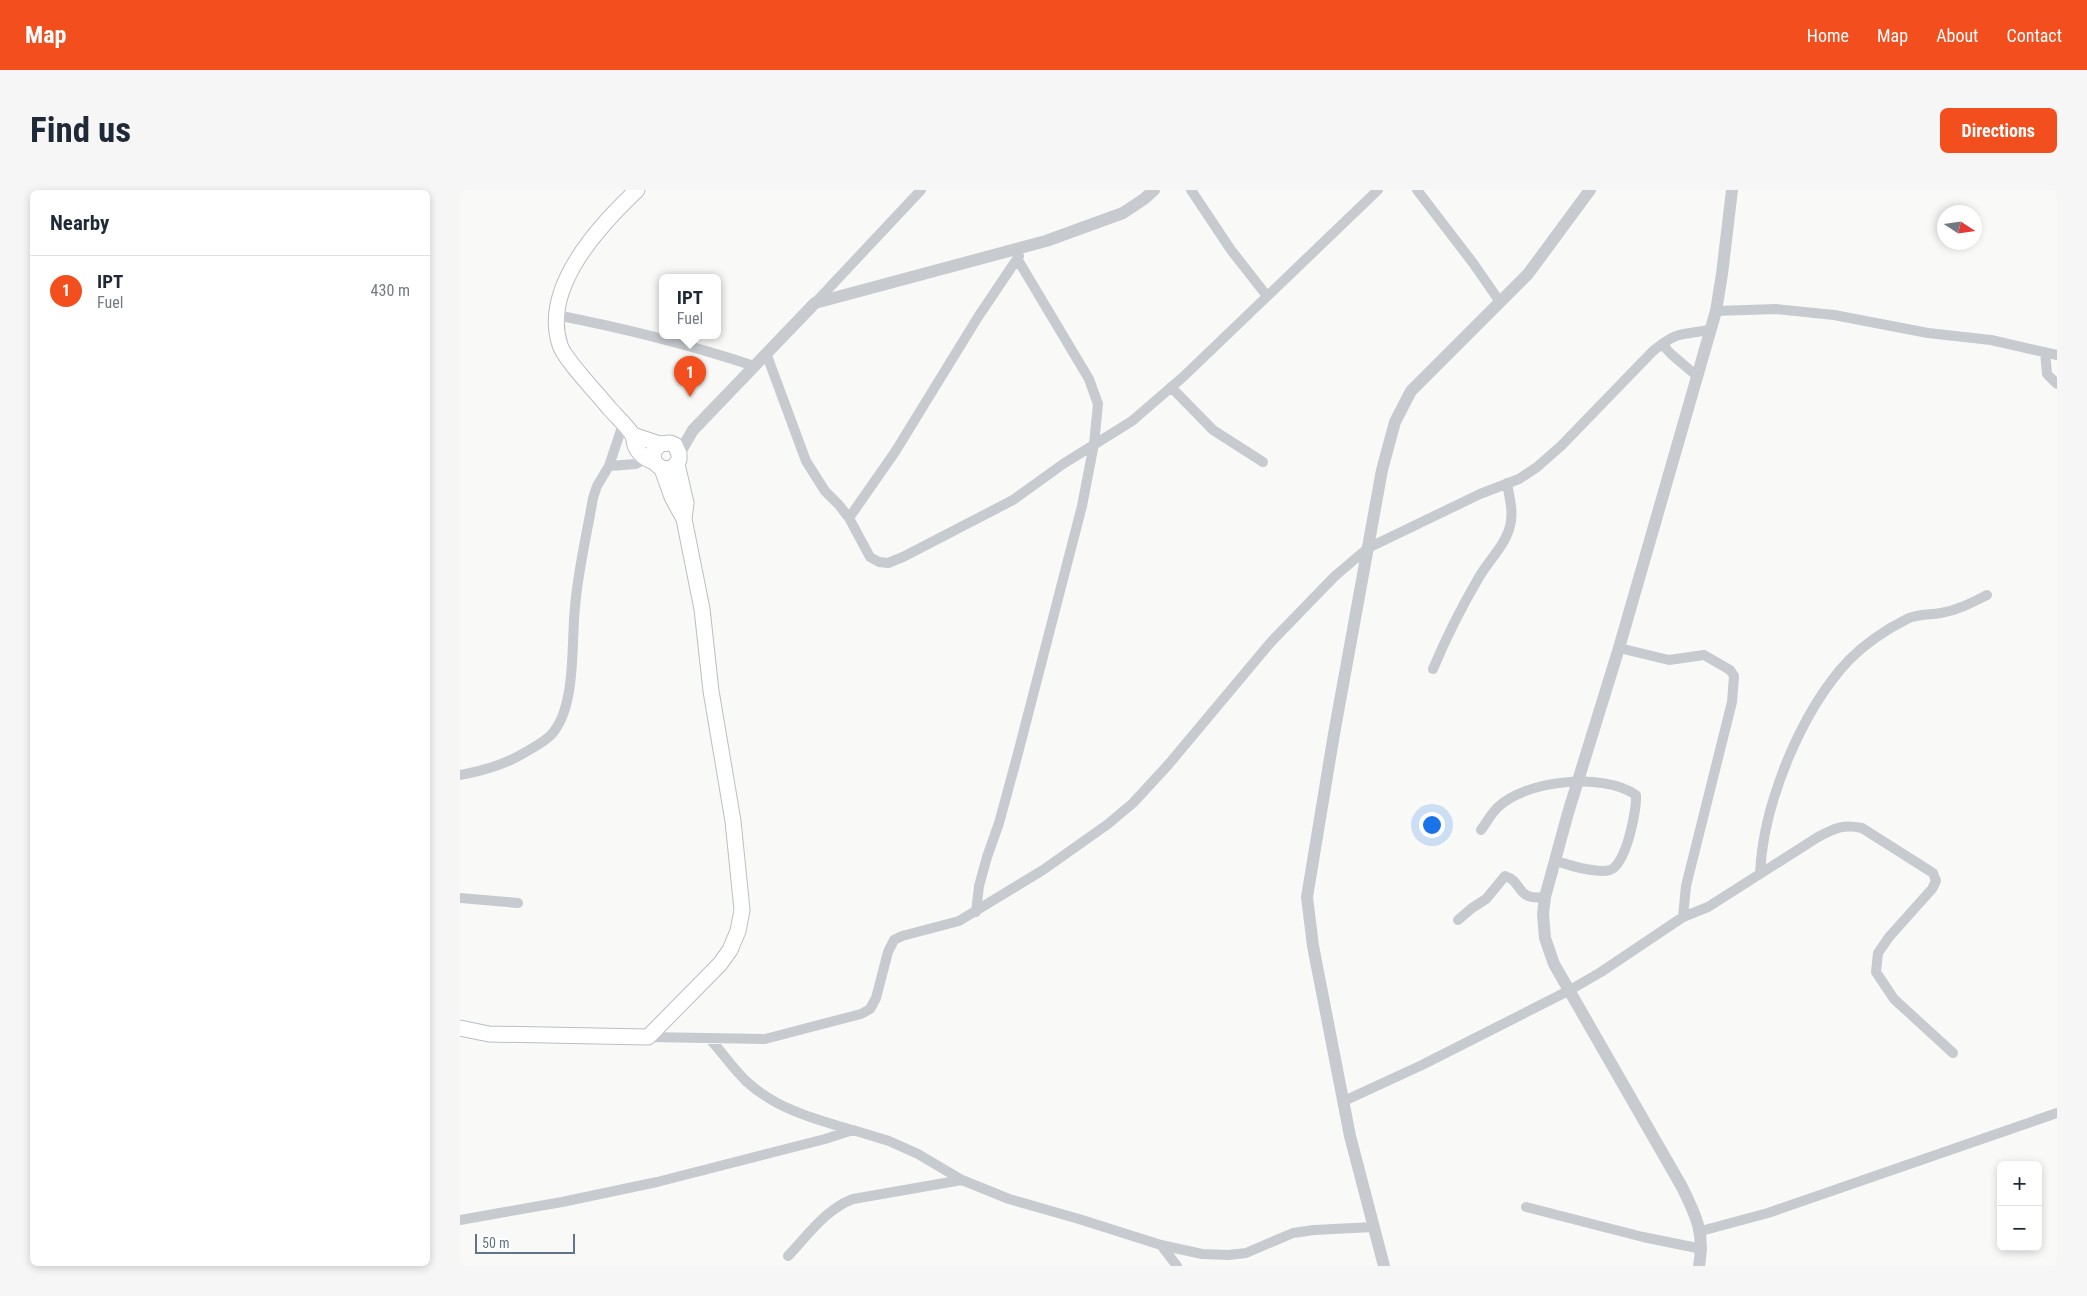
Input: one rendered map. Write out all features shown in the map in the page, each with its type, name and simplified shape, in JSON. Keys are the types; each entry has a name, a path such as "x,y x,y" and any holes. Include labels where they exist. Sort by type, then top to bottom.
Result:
{"main road":[{"path":"460,1028 488,1034 648,1037 720,964 730,950 738,931 742,910 733,821 711,691 702,609 684,519 672,497 664,456 628,429 560,346 556,315 559,300 569,276 584,247 618,208 637,190"}],"street":[{"path":"609,466 636,464 664,456 693,430 816,303 921,190"},
{"path":"816,303 1020,254 1046,241 1124,212 1154,190"},
{"path":"1191,190 1231,250 1267,296"},
{"path":"766,353 806,462 825,491 849,518 870,557 879,562 888,563 1013,500 1063,464 1132,421 1171,387 1378,190"},
{"path":"1417,190 1473,263 1500,302"},
{"path":"1384,1266 1350,1136 1313,946 1308,897 1334,734 1382,470 1395,422 1411,391 1528,274 1590,190"},
{"path":"1699,1266 1702,1249 1701,1231 1682,1187 1554,964 1545,938 1543,914 1545,897 1578,781 1619,648 1716,312 1732,190"},
{"path":"976,912 979,886 1017,757 1082,506 1094,444 1098,404 1095,392 1020,254"},
{"path":"849,518 895,452 978,317 1020,254"},
{"path":"1716,312 1776,309 1834,315 1891,324 1928,333 1991,340 2057,355"},
{"path":"556,315 659,337"},
{"path":"648,1037 765,1039 861,1014 870,1009 876,998 888,952 894,940 902,936 959,921 976,912 1043,870 1108,824 1133,803 1168,765 1271,642 1336,576 1368,548 1519,479 1537,467 1561,446 1662,344 1677,334 1710,330"},
{"path":"666,339 754,366"},
{"path":"1662,344 1697,376"},
{"path":"2046,352 2048,374 2057,384"},
{"path":"1171,387 1213,430 1263,462"},
{"path":"460,775 481,772 511,760 550,736 557,726 564,711 569,681 575,606 593,498 597,486 628,429"},
{"path":"1433,669 1444,642 1479,577 1500,547 1510,525 1511,503 1507,483"},
{"path":"1760,874 1765,832 1788,755 1826,690 1849,660 1873,640 1910,617 1961,608 1987,596"},
{"path":"1619,648 1669,660 1704,655 1730,670 1734,676 1732,702 1686,886 1684,917"},
{"path":"1481,830 1497,808 1512,798 1542,786 1578,781 1623,787 1636,795 1626,848 1617,864 1609,870 1596,870 1556,861"},
{"path":"1344,1101 1422,1065 1570,990 1601,972 1684,917 1708,907 1818,837 1836,828 1849,825 1862,828 1933,872 1936,881 1932,889 1889,937 1878,954 1876,972 1894,999 1953,1053"},
{"path":"1458,920 1486,899 1505,876 1511,878 1520,892 1528,896 1545,897"},
{"path":"460,898 518,903"},
{"path":"709,1038 746,1081 768,1098 789,1110 815,1120 889,1141 962,1180 1009,1200 1079,1219 1161,1245 1202,1254 1228,1256 1246,1253 1293,1233 1373,1227"},
{"path":"1701,1231 1768,1213 2057,1113"},
{"path":"460,1220 562,1202 657,1182 780,1151 853,1130"},
{"path":"788,1256 834,1207 844,1202 962,1180"},
{"path":"1526,1207 1643,1237 1702,1249"},
{"path":"1161,1245 1177,1266"}],"place":[{"name":"IPT","path":"690,397"}]}
